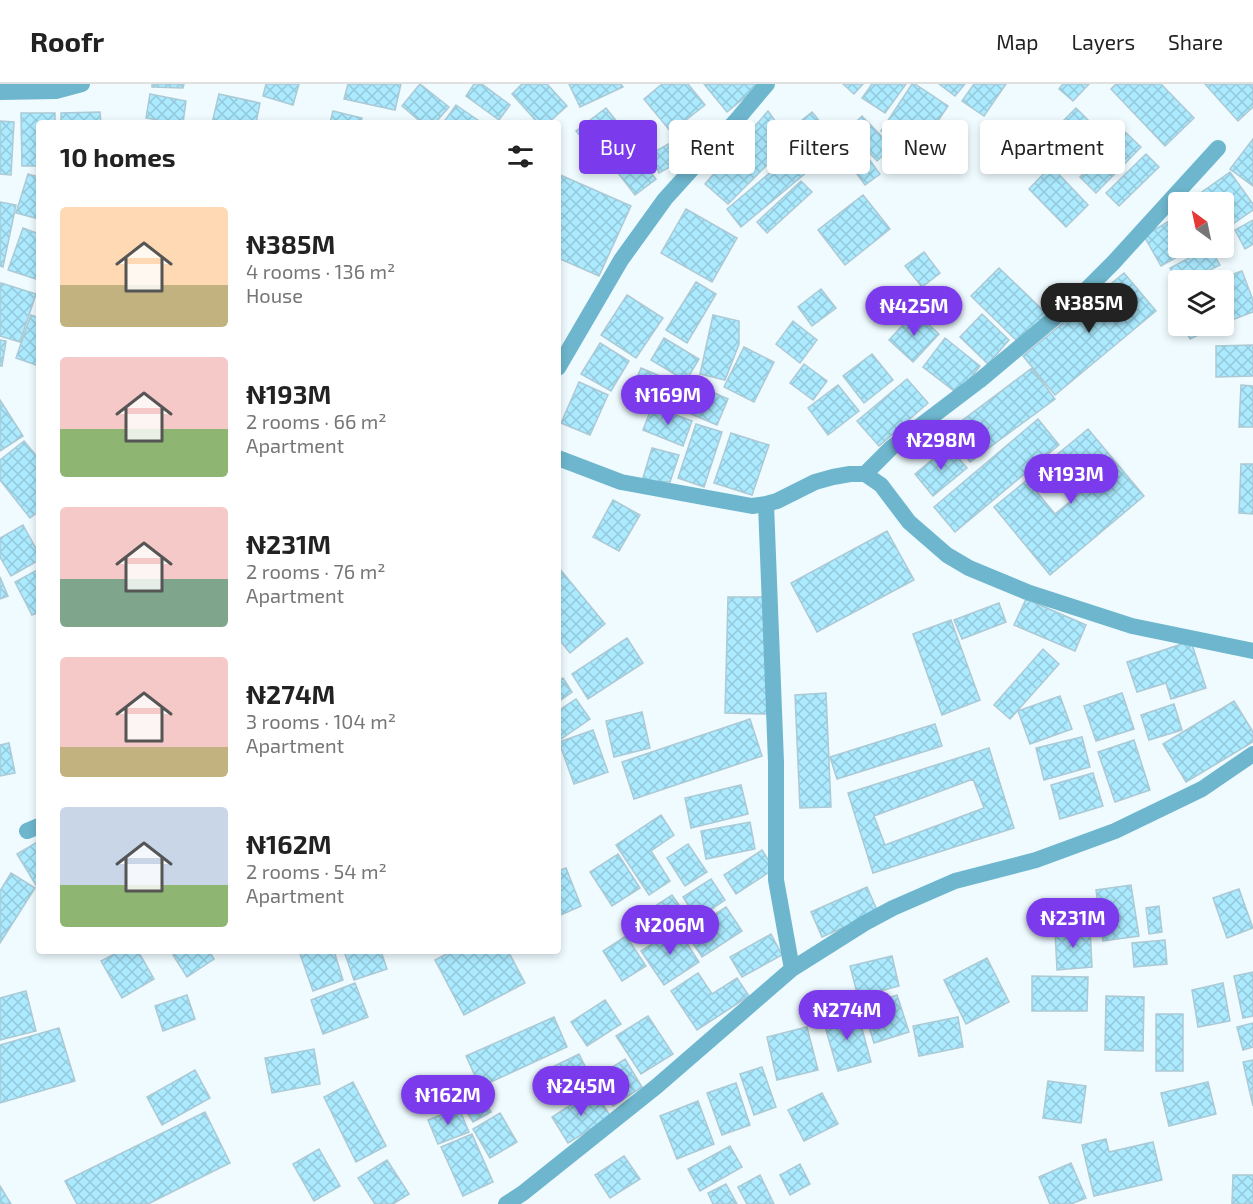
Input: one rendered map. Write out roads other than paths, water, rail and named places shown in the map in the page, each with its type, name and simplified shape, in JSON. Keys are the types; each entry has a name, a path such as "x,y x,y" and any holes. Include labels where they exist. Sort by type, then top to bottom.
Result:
{"street":[{"path":"0,92 56,91 82,84"},
{"path":"561,363 621,261 665,200 766,84"},
{"path":"865,474 892,447 979,381 1076,300 1218,148"},
{"path":"561,459 621,482 752,506 777,501 815,482 850,474 865,474 881,485 909,522 947,555 969,568 1027,592 1132,626 1253,651"},
{"path":"766,504 776,762 776,880 792,969"},
{"path":"506,1204 657,1086 792,969 865,923 955,881 1036,860 1115,831 1202,789 1253,754"}]}
